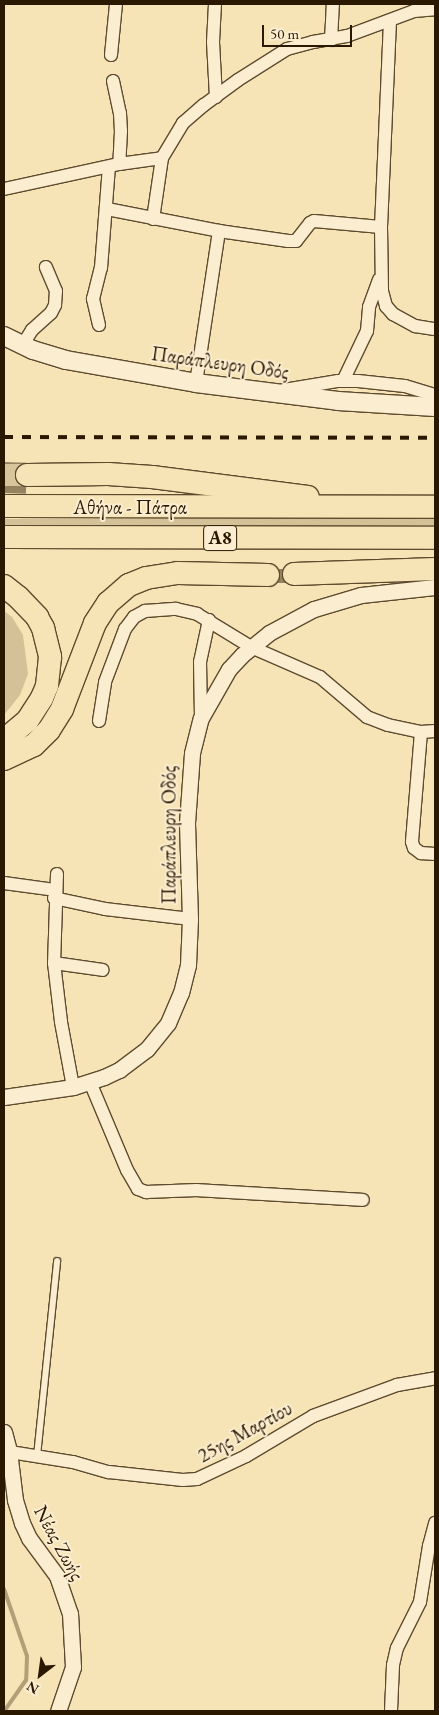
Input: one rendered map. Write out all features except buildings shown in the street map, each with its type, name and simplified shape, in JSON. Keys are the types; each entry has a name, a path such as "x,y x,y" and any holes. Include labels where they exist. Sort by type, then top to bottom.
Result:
{"highway":[{"path":"27,475 108,474 152,477 291,493 355,507"},
{"name":"Αθήνα - Πάτρα","path":"4,506 435,508"},
{"name":"Αθήνα - Πάτρα","path":"4,537 435,538"},
{"path":"294,574 435,569"},
{"path":"4,759 34,745 52,725 62,709 95,623 108,603 129,585 146,578 178,572 268,575"},
{"path":"4,586 18,597 37,617 43,628 50,657 48,678 42,698 27,721 4,740"}],"main road":[{"name":"Παράπλευρη Οδός","path":"4,336 22,346 66,360 196,383 366,403 435,407"}],"street":[{"path":"111,55 116,4"},
{"path":"215,4 213,62 216,97"},
{"path":"331,40 334,4"},
{"path":"153,219 162,158 183,123 238,80 287,49 313,42 331,40 390,21 396,16 414,11 435,9"},
{"path":"390,21 380,276 386,306 393,314 415,326"},
{"path":"213,62 222,75 238,80"},
{"path":"98,324 93,299 101,268 107,210 121,122 112,81"},
{"path":"4,189 162,158"},
{"path":"107,210 218,231 288,241 296,241 310,223 314,221 381,227"},
{"path":"196,383 218,231"},
{"path":"22,346 32,330 51,313 55,305 56,291 46,267"},
{"path":"367,331 369,307 380,276"},
{"path":"343,381 373,319 380,316 415,326 435,329"},
{"path":"270,393 343,381 405,386 435,395"},
{"name":"Παράπλευρη Οδός","path":"5,1096 73,1087 119,1070 147,1049 168,1023 185,979 190,918 187,797 192,753 201,718 224,677 251,646 297,616 361,595 435,587"},
{"path":"99,721 105,682 112,659 125,630 134,617 145,611 176,609 197,614 251,646 320,677 367,717 421,732 435,732"},
{"path":"201,718 200,662 209,620"},
{"path":"421,732 412,842 414,848 421,853 435,854"},
{"path":"57,874 54,963 60,1022 73,1087"},
{"path":"4,882 55,894 105,909 190,918"},
{"path":"54,963 103,970"},
{"path":"90,1082 127,1170 138,1189 146,1192 197,1190 363,1200"},
{"name":"25ης Μαρτίου","path":"6,1451 73,1462 109,1472 183,1480 197,1479 246,1456 313,1416 397,1385 435,1378"},
{"name":"Νέας Ζωής","path":"4,1432 15,1500 22,1523 29,1538 57,1576 70,1613 73,1667 58,1711"},
{"path":"390,1711 397,1648 420,1602 429,1546 435,1523"}],"lane":[{"path":"37,1456 57,1261"}],"shaded area":[{"path":"4,519 435,519 435,525 4,525"},
{"path":"4,611 12,617 23,635 28,674 20,695 4,715"}],"waterway":[{"path":"4,1589 27,1656 26,1680 4,1711"}],"tunnel":[{"path":"4,475 27,475"}],"railway":[{"path":"4,437 435,438"}]}
